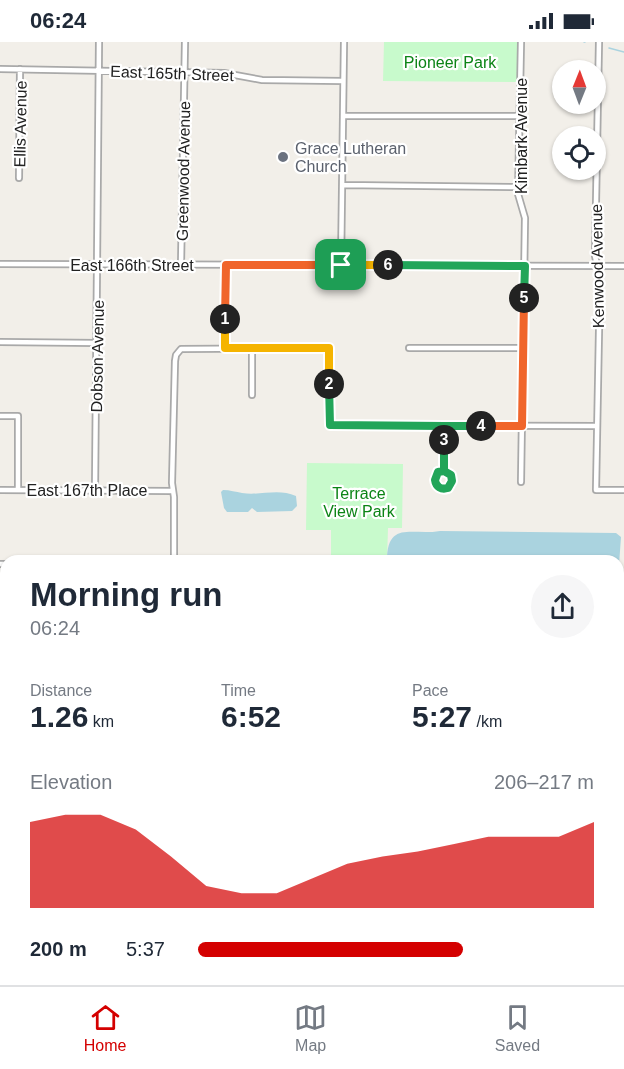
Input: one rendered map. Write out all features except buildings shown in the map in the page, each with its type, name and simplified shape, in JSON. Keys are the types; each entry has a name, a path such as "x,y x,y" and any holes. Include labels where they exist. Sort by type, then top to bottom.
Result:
{"street":[{"name":"Dobson Avenue","path":"95,490 99,42"},
{"name":"Greenwood Avenue","path":"181,265 185,42"},
{"path":"341,265 344,42"},
{"name":"Kimbark Avenue","path":"521,42 518,187 525,218 521,482"},
{"name":"Kenwood Avenue","path":"599,42 595,256 600,278 596,490 624,490"},
{"name":"East 165th Street","path":"0,69 231,73 262,80 343,81"},
{"name":"Ellis Avenue","path":"19,178 20,69"},
{"path":"343,116 520,116"},
{"path":"342,185 518,187"},
{"name":"East 166th Street","path":"0,264 624,266"},
{"path":"225,348 226,265"},
{"path":"0,342 98,343"},
{"path":"174,555 175,362 178,351 190,348 329,348 330,425 597,426"},
{"path":"252,348 252,395"},
{"path":"409,348 523,348"},
{"path":"0,416 18,416 18,490"},
{"path":"444,426 444,471"},
{"name":"East 167th Place","path":"0,490 173,490"}],"green space":[{"name":"Pioneer Park","path":"384,42 517,42 517,82 383,81"},
{"name":"Terrace View Park","path":"307,463 403,464 402,528 388,528 387,555 331,555 331,530 306,530"}],"water":[{"path":"223,490 249,494 276,492 289,494 296,496 297,506 292,511 257,512 252,508 248,512 227,512 221,492"},
{"path":"403,532 616,533 621,537 620,555 387,555 391,540 396,535"}],"waterway":[{"path":"609,48 624,52"}],"place":[{"name":"Grace Lutheran Church","path":"283,157"}],"route":[{"path":"341,265 226,265 225,348 329,348 330,425 444,426 444,471 451,475 452,481 448,488 439,488 435,483 438,472 444,471 444,426 522,426 525,266 341,265"}]}
